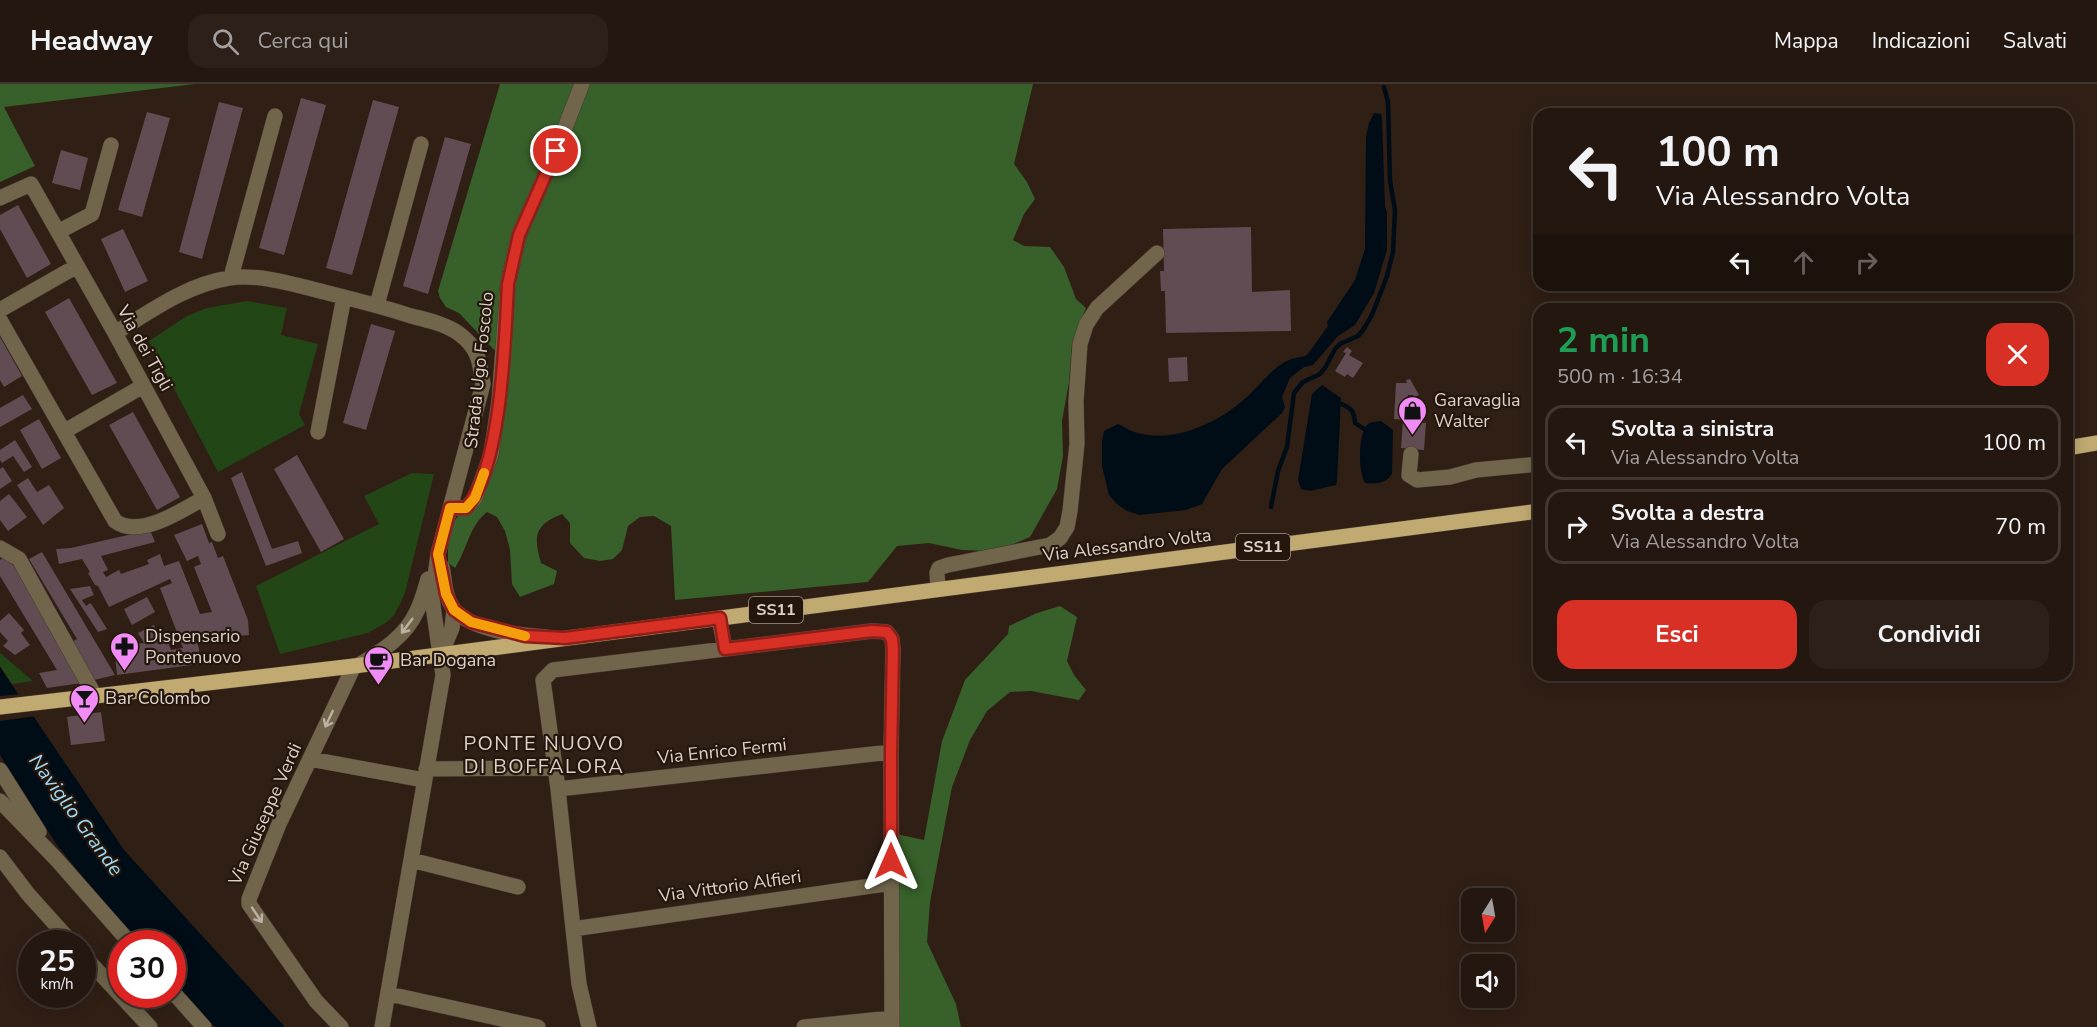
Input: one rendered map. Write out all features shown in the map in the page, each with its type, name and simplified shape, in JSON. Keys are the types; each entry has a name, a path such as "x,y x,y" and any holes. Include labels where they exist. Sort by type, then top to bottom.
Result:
{"main road":[{"path":"2073,447 2097,444"},
{"name":"Via Alessandro Volta","path":"356,665 1533,512"},
{"name":"SS11","path":"0,707 356,665"}],"street":[{"name":"Strada Ugo Foscolo","path":"450,508 466,508 475,498 490,455 499,401 508,284 519,235 556,151 582,84"},
{"path":"231,277 275,116"},
{"path":"377,305 421,144"},
{"path":"58,232 92,214 111,145"},
{"name":"Via dei Tigli","path":"0,198 31,184 204,498 218,534"},
{"path":"938,588 939,568 1050,546 1060,538 1067,527 1070,511 1077,444 1076,401 1080,344 1086,325 1097,308 1157,253"},
{"path":"0,310 77,266"},
{"path":"115,333 186,290 231,277 265,279 377,305 445,326 458,333 473,346 480,361 483,384 438,554 417,611 404,632 382,651 356,665"},
{"path":"318,432 344,297"},
{"path":"0,320 115,521 131,528 145,525 176,514 204,498"},
{"path":"65,431 143,386"},
{"path":"1412,454 1409,475 1417,480 1450,477 1476,470 1533,465"},
{"path":"0,548 19,559 95,696"},
{"path":"438,554 446,594 454,610 471,622 525,636 565,638"},
{"path":"382,1027 444,675 432,599 438,554"},
{"path":"441,654 452,628 454,610"},
{"path":"720,618 725,649"},
{"path":"589,1027 579,984 558,789 543,680 553,670 872,631 887,632 892,639 893,649 892,1022 804,1027"},
{"name":"Via Giuseppe Verdi","path":"341,1027 316,1001 249,904 250,892 275,834 356,665"},
{"name":"Via Enrico Fermi","path":"558,789 891,752"},
{"path":"310,759 425,775 555,768"},
{"path":"0,770 57,860"},
{"path":"0,801 57,860 119,930"},
{"path":"0,857 28,894 60,930"},
{"path":"411,860 518,887"},
{"name":"Via Vittorio Alfieri","path":"573,929 892,883"},
{"path":"96,969 150,1027"},
{"path":"389,994 538,1027"},
{"path":"186,1007 204,1027"}],"green space":[{"path":"0,84 195,84 4,107 35,166 0,182"},
{"path":"500,84 1033,84 1014,164 1027,182 1035,199 1024,214 1013,240 1024,246 1050,247 1064,267 1076,299 1086,308 1072,343 1069,382 1062,421 1063,456 1057,489 1030,537 988,551 962,550 929,543 897,546 868,582 675,600 671,526 654,516 640,517 628,526 622,550 613,559 600,561 584,558 570,543 570,523 562,514 546,522 538,532 537,538 541,563 557,571 554,584 520,597 512,584 510,550 505,531 497,517 487,512 472,531 455,568 448,563 452,525 459,515 477,505 499,355 459,313 446,307 438,291"},
{"path":"247,301 287,308 281,335 318,344 299,414 305,425 218,472 149,341 187,316 207,308"},
{"path":"412,473 434,474 405,593 394,615 368,633 280,654 256,586 379,524 364,496"},
{"path":"1060,606 1077,617 1067,661 1074,675 1086,690 1079,700 1031,691 1010,692 987,711 970,740 952,787 930,902 927,942 956,1004 961,1027 897,1027 896,834 924,840 942,741 965,680 1008,634 1009,626 1037,613"},
{"path":"0,653 33,681 12,684 0,666"}],"water":[{"path":"1374,113 1381,114 1382,117 1387,250 1374,293 1355,325 1338,336 1313,365 1304,367 1290,378 1282,397 1285,407 1282,413 1222,469 1202,504 1186,510 1139,515 1127,511 1109,495 1102,466 1104,431 1118,424 1134,432 1166,435 1182,433 1212,421 1240,403 1284,362 1307,355 1328,326 1327,322 1355,280 1365,249 1366,136"},
{"path":"1322,385 1341,398 1337,481 1336,485 1310,491 1301,489 1298,480 1312,394"},
{"path":"1381,421 1393,430 1392,474 1380,483 1365,483 1360,462 1362,437 1367,425"},
{"name":"Naviglio Grande","path":"0,667 124,850 285,1027 215,1027 186,996 186,930 126,930 57,845 0,755"}],"pier":[{"path":"21,694 37,716 0,721 0,696"}],"building":[{"path":"301,98 326,105 284,255 259,248"},
{"path":"373,100 399,107 352,275 326,268"},
{"path":"219,102 243,108 202,259 179,252"},
{"path":"147,112 170,118 142,217 118,210"},
{"path":"445,137 471,144 428,294 403,286"},
{"path":"61,150 88,158 80,190 52,183"},
{"path":"18,205 51,264 27,278 0,229 0,215"},
{"path":"1251,227 1252,292 1290,290 1291,331 1166,333 1165,291 1161,291 1160,271 1164,271 1163,229"},
{"path":"123,229 148,281 125,292 101,239"},
{"path":"69,298 117,383 92,395 45,312"},
{"path":"371,324 395,331 366,430 343,423"},
{"path":"0,337 22,376 4,387 0,380"},
{"path":"1347,347 1352,351 1349,355 1363,363 1353,378 1347,374 1345,377 1335,371"},
{"path":"1187,357 1188,381 1169,382 1168,358"},
{"path":"1410,379 1419,395 1414,397 1408,395 1407,400 1410,400 1408,420 1394,419 1396,383 1407,383 1406,380"},
{"path":"23,395 32,409 0,427 0,408"},
{"path":"133,412 180,497 157,510 109,425"},
{"path":"39,419 61,458 42,469 20,430"},
{"path":"1403,421 1426,423 1424,450 1401,448"},
{"path":"15,440 32,467 24,472 13,456 2,463 0,460 0,450"},
{"path":"297,455 344,539 321,552 274,469"},
{"path":"3,467 12,481 0,489 0,469"},
{"path":"242,472 272,549 298,541 302,553 266,566 231,478"},
{"path":"28,478 37,492 49,485 64,508 43,525 17,485"},
{"path":"9,494 27,517 8,531 0,520 0,501"},
{"path":"202,524 218,558 223,556 248,620 249,635 196,640 199,648 199,664 117,675 114,647 144,643 138,633 154,625 158,635 165,633 171,650 183,648 160,588 172,583 170,579 109,607 82,559 59,564 56,549 71,548 150,530 155,542 101,556 108,570 103,572 106,577 119,570 121,574 149,564 147,560 160,554 164,566 179,561 200,614 212,612 194,567 201,564 198,556 187,561 174,535"},
{"path":"42,552 115,675 94,680 72,642 77,639 29,559"},
{"path":"4,557 17,569 82,683 47,688 39,673 57,670 0,576 0,560"},
{"path":"90,586 94,595 82,600 86,606 90,603 92,605 107,629 98,632 70,589"},
{"path":"147,597 155,612 132,625 124,609"},
{"path":"9,613 24,630 21,633 30,645 15,655 3,646 8,641 0,632 0,621"},
{"path":"101,712 105,741 71,745 67,717"}],"waterway":[{"path":"1271,507 1278,471 1287,447 1294,393 1303,382 1320,374 1340,344 1358,336 1363,330 1372,315 1387,276 1393,252 1395,210 1390,181 1388,102 1384,87"},
{"path":"1342,404 1352,411 1355,423 1364,429"}],"slow traffic":[{"path":"484,473 475,498 466,508 450,508 438,554 446,594 454,610 471,622 525,636"}],"place":[{"name":"Garavaglia Walter","path":"1413,436"},
{"name":"Dispensario Pontenuovo","path":"124,672"},
{"name":"Bar Dogana","path":"379,686"},
{"name":"Bar Colombo","path":"84,724"}],"district":[{"name":"PONTE NUOVO DI BOFFALORA","path":"544,754"}],"route":[{"path":"556,151 519,235 508,284 499,401 490,455 475,498 466,508 450,508 438,554 446,594 454,610 471,622 525,636 565,638 720,618 725,649 872,631 887,632 892,639 893,649 891,861"}]}
